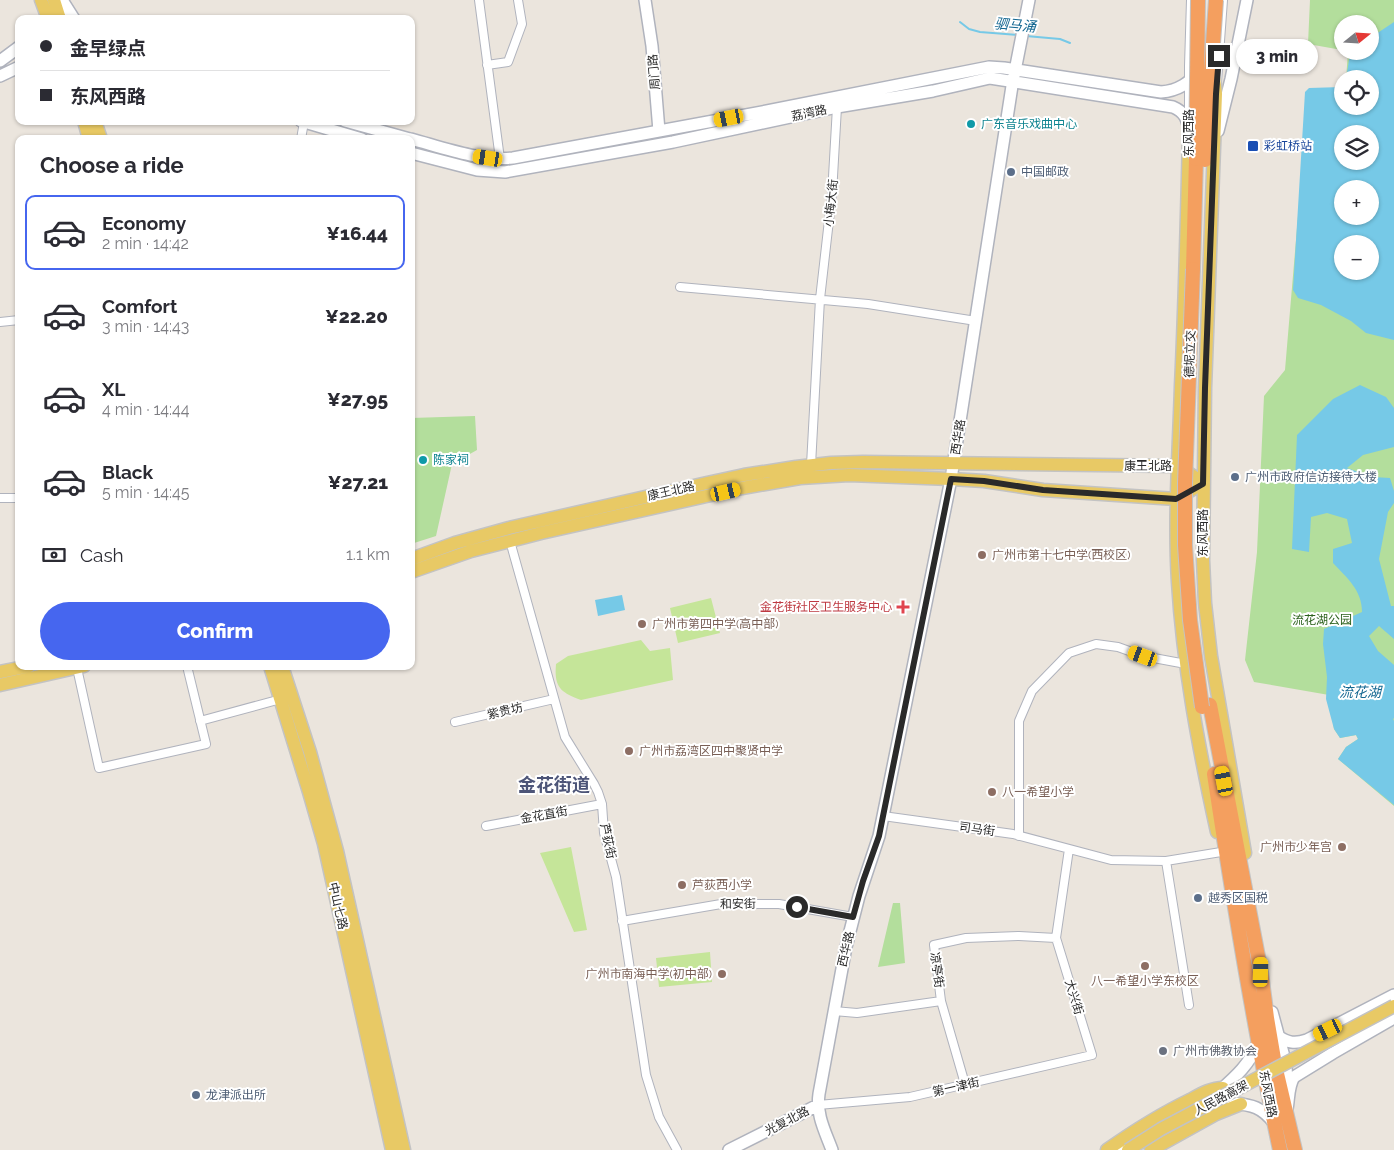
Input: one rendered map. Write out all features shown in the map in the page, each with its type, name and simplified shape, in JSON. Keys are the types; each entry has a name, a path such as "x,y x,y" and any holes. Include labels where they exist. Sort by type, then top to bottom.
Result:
{"highway":[{"name":"德坭立交","path":"1198,0 1196,150 1185,530 1189,613 1206,706"},
{"name":"德坭立交","path":"1206,706 1197,612 1193,530 1205,160 1216,0"},
{"name":"东风西路","path":"1206,706 1231,890 1258,1042 1280,1150"},
{"name":"东风西路","path":"1206,706 1261,972 1275,1065 1295,1150"}],"main road":[{"path":"40,0 41,15"},
{"path":"40,0 46,15"},
{"path":"54,0 59,15"},
{"path":"62,0 71,15"},
{"name":"周门路","path":"645,0 652,46 659,131"},
{"name":"西华路","path":"832,1150 819,1118 818,1105 834,1010 853,917 879,836 951,479 1013,82 1029,0"},
{"path":"1189,136 1201,59 1204,0"},
{"path":"1210,0 1210,43 1216,94"},
{"path":"1214,142 1231,79 1247,0"},
{"path":"0,62 15,50"},
{"path":"1189,82 1197,72 1201,59"},
{"path":"0,62 15,64"},
{"name":"荔湾路","path":"415,154 477,170 505,172 660,144 838,107 933,91 990,73 996,66 1161,92 1169,92 1189,82"},
{"path":"0,76 15,67"},
{"name":"荔湾路","path":"415,140 475,156 500,159 513,158 990,73 1013,82 1173,107 1179,109 1188,120 1189,136"},
{"name":"东风西路","path":"1216,94 1205,388 1203,484 1205,603 1211,656 1260,933 1261,972"},
{"path":"313,125 348,135"},
{"name":"荔湾路","path":"360,125 396,135"},
{"name":"东风西路","path":"1189,136 1176,499 1179,601 1186,664 1198,740 1221,852 1231,890"},
{"path":"1185,284 1209,285"},
{"path":"1181,387 1205,388"},
{"name":"康王北路","path":"415,558 455,543 544,519 744,475 811,465 844,462 1178,466 1203,484"},
{"path":"923,478 930,474 931,470 924,463"},
{"name":"康王北路","path":"415,571 453,557 510,541 780,481 849,475 951,479 984,481 1043,490 1176,499"},
{"path":"1176,499 1203,484"},
{"path":"1177,560 1203,560"},
{"path":"0,672 15,669"},
{"path":"0,685 67,670"},
{"name":"中山七路","path":"271,670 324,844 392,1150"},
{"name":"中山七路","path":"283,670 310,752 337,851 404,1150"},
{"path":"1261,972 1286,1064 1288,1079 1287,1113"},
{"path":"1278,1036 1290,1043 1307,1040 1394,995"},
{"name":"人民路高架","path":"1128,1150 1161,1129 1394,1006"},
{"path":"1287,1113 1291,1081 1294,1078 1394,1018"},
{"path":"1328,1030 1321,1035 1320,1042 1326,1052 1333,1053"},
{"path":"1119,1150 1148,1131 1206,1100 1223,1088 1248,1063 1258,1042"},
{"path":"1107,1150 1163,1114 1216,1088 1223,1088 1236,1103"},
{"path":"1153,1149 1236,1103"},
{"path":"1138,1150 1155,1139 1220,1106 1236,1103 1254,1106 1263,1111 1274,1123"},
{"name":"光复北路","path":"729,1150 818,1105"}],"street":[{"path":"478,0 500,159"},
{"path":"487,65 508,62 522,24 518,0"},
{"name":"东风西路","path":"1189,136 1191,0"},
{"name":"东风西路","path":"1216,94 1223,0"},
{"name":"小梅大街","path":"811,465 820,299 832,194 838,107"},
{"name":"周门路","path":"659,131 660,144"},
{"path":"680,287 868,304 976,321"},
{"path":"0,322 15,320"},
{"path":"0,498 15,498"},
{"name":"芦荻街","path":"510,541 565,737 594,784 602,804 604,833 616,877 646,1075 659,1117 677,1150"},
{"path":"1019,836 1019,721 1032,691 1069,653 1096,644 1118,647 1143,656 1186,664"},
{"path":"81,670 99,768 206,744 188,670"},
{"path":"200,721 281,699"},
{"name":"紫贵坊","path":"456,722 554,699"},
{"name":"金花直街","path":"486,826 602,804"},
{"name":"司马街","path":"882,816 1019,836 1111,860 1166,861 1221,852"},
{"path":"1056,938 1069,849"},
{"path":"1166,861 1188,1005"},
{"name":"和安街","path":"622,921 721,904 779,904 853,917"},
{"name":"凉亭街","path":"965,1084 941,1001 934,945 966,938 1018,936 1056,938"},
{"name":"大兴街","path":"1056,938 1092,1055"},
{"path":"834,1010 857,1013 941,1001"},
{"name":"第一津街","path":"818,1105 910,1097 1092,1055"}],"green space":[{"name":"流花湖公园","path":"1310,0 1394,0 1394,806 1338,759 1346,747 1358,739 1356,735 1340,738 1334,729 1329,695 1254,682 1245,660 1257,552 1264,396 1285,370 1308,98 1334,104 1334,115 1379,115 1379,70 1347,70 1347,60 1379,60 1379,15 1334,15 1334,49 1308,44"},
{"path":"475,416 477,450 452,464 436,536 415,543 415,418"},
{"path":"711,598 720,633 678,643 670,608"},
{"path":"641,640 650,651 670,648 673,680 581,700 563,691 557,683 556,664 568,656"},
{"path":"571,847 587,930 574,932 540,853"},
{"path":"893,903 900,903 905,963 878,967"},
{"path":"710,952 712,982 659,987 656,958"}],"water":[{"path":"1394,22 1394,340 1366,333 1351,321 1321,305 1298,298 1293,290 1305,92 1309,88 1334,87 1334,115 1379,115 1379,70 1347,70 1349,60 1379,60 1379,32"},
{"name":"流花湖","path":"1360,385 1386,397 1394,408 1394,447 1363,455 1347,468 1373,477 1390,478 1394,491 1394,503 1388,512 1379,559 1391,606 1394,606 1394,639 1379,626 1369,636 1378,651 1394,665 1394,805 1338,759 1346,747 1358,739 1356,735 1340,738 1334,729 1326,699 1327,677 1323,644 1324,629 1362,612 1357,591 1333,563 1333,549 1352,543 1347,519 1327,513 1311,517 1309,552 1292,549 1297,435 1333,399"},
{"path":"622,595 625,610 598,616 595,600"}],"waterway":[{"name":"驷马涌","path":"960,22 969,29 980,32 1019,35"},
{"name":"驷马涌","path":"1026,36 1060,39 1070,43"}],"place":[{"name":"广东音乐戏曲中心","path":"971,124"},
{"name":"彩虹桥站","path":"1253,146"},
{"name":"中国邮政","path":"1011,172"},
{"name":"陈家祠","path":"423,460"},
{"name":"广州市政府信访接待大楼","path":"1235,477"},
{"name":"广州市第十七中学(西校区)","path":"982,555"},
{"name":"金花街社区卫生服务中心","path":"903,607"},
{"name":"广州市第四中学(高中部)","path":"642,624"},
{"name":"广州市荔湾区四中聚贤中学","path":"629,751"},
{"name":"八一希望小学","path":"992,792"},
{"name":"广州市少年宫","path":"1342,847"},
{"name":"芦荻西小学","path":"682,885"},
{"name":"越秀区国税","path":"1198,898"},
{"name":"八一希望小学东校区","path":"1145,966"},
{"name":"广州市南海中学(初中部)","path":"722,974"},
{"name":"广州市佛教协会","path":"1163,1051"},
{"name":"龙津派出所","path":"196,1095"}],"district":[{"name":"金花街道","path":"554,785"}],"route":[{"path":"797,907 853,917 879,836 951,479 984,481 1043,490 1176,499 1203,484 1205,388 1219,56"}]}
